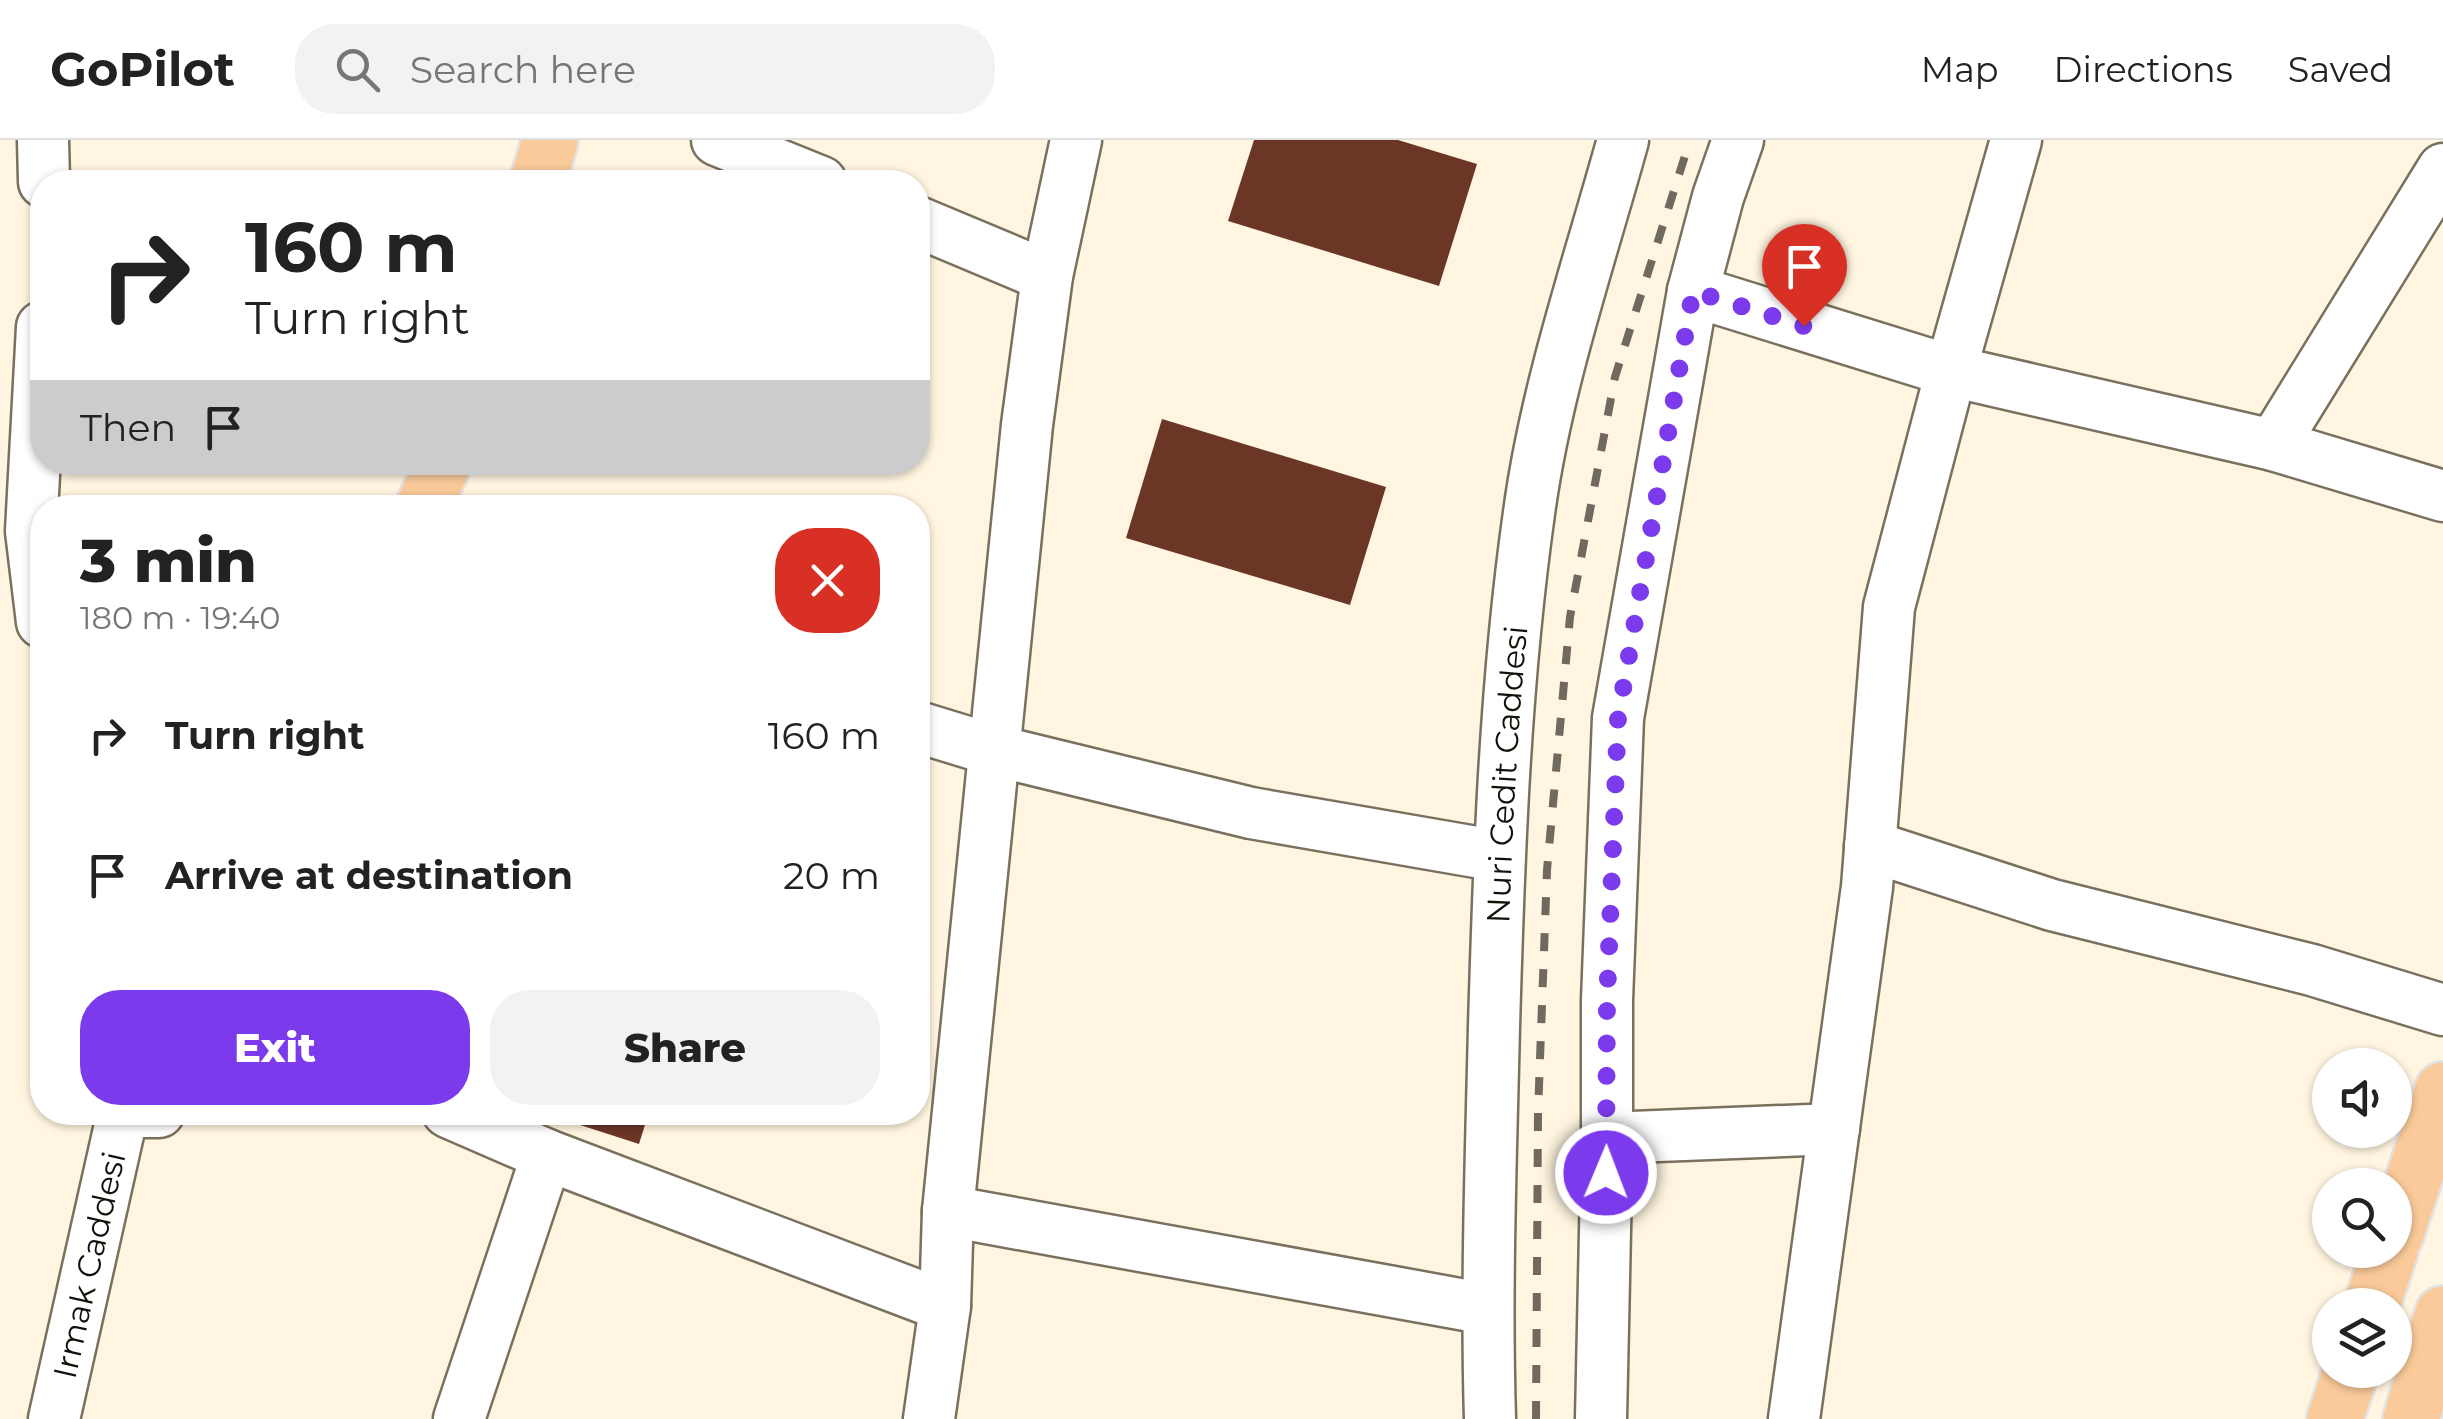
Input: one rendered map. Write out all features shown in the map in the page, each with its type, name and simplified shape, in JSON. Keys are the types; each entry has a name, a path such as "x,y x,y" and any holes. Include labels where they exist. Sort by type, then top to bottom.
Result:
{"main road":[{"path":"541,170 550,140"},
{"path":"2412,1184 2443,1090"},
{"path":"2424,1401 2443,1314"},
{"path":"2335,1419 2345,1388"}],"street":[{"path":"42,140 43,170"},
{"path":"718,140 791,170"},
{"path":"930,1419 945,1306 948,1211 1027,425 1047,276 1076,140"},
{"name":"Nuri Cedit Caddesi","path":"1490,1419 1487,1309 1499,856 1511,671 1529,511 1551,402 1624,140"},
{"path":"1601,1419 1607,1000 1618,718 1693,291 1738,140"},
{"path":"1794,1419 1870,846 1890,606 2016,140"},
{"path":"2273,445 2443,169"},
{"path":"930,227 1047,276"},
{"path":"1693,291 1951,371 2273,445 2443,496"},
{"path":"930,731 993,750 1250,812 1499,856"},
{"path":"1870,846 2052,905 2312,970 2443,1010"},
{"name":"Irmak Caddesi","path":"54,1419 120,1125"},
{"path":"478,1125 548,1156 945,1306"},
{"path":"1608,1138 1834,1129"},
{"path":"459,1419 548,1156"},
{"path":"948,1211 1487,1309"}],"building":[{"path":"1254,140 1398,140 1477,164 1439,286 1228,221"},
{"path":"1162,419 1386,487 1350,605 1126,538"},
{"path":"580,1125 645,1125 639,1144"}],"railway":[{"path":"1536,1419 1538,1113 1547,870 1570,617 1615,377 1690,140"}],"route":[{"path":"1606,1173 1607,1000 1618,718 1693,291 1804,326"}]}
